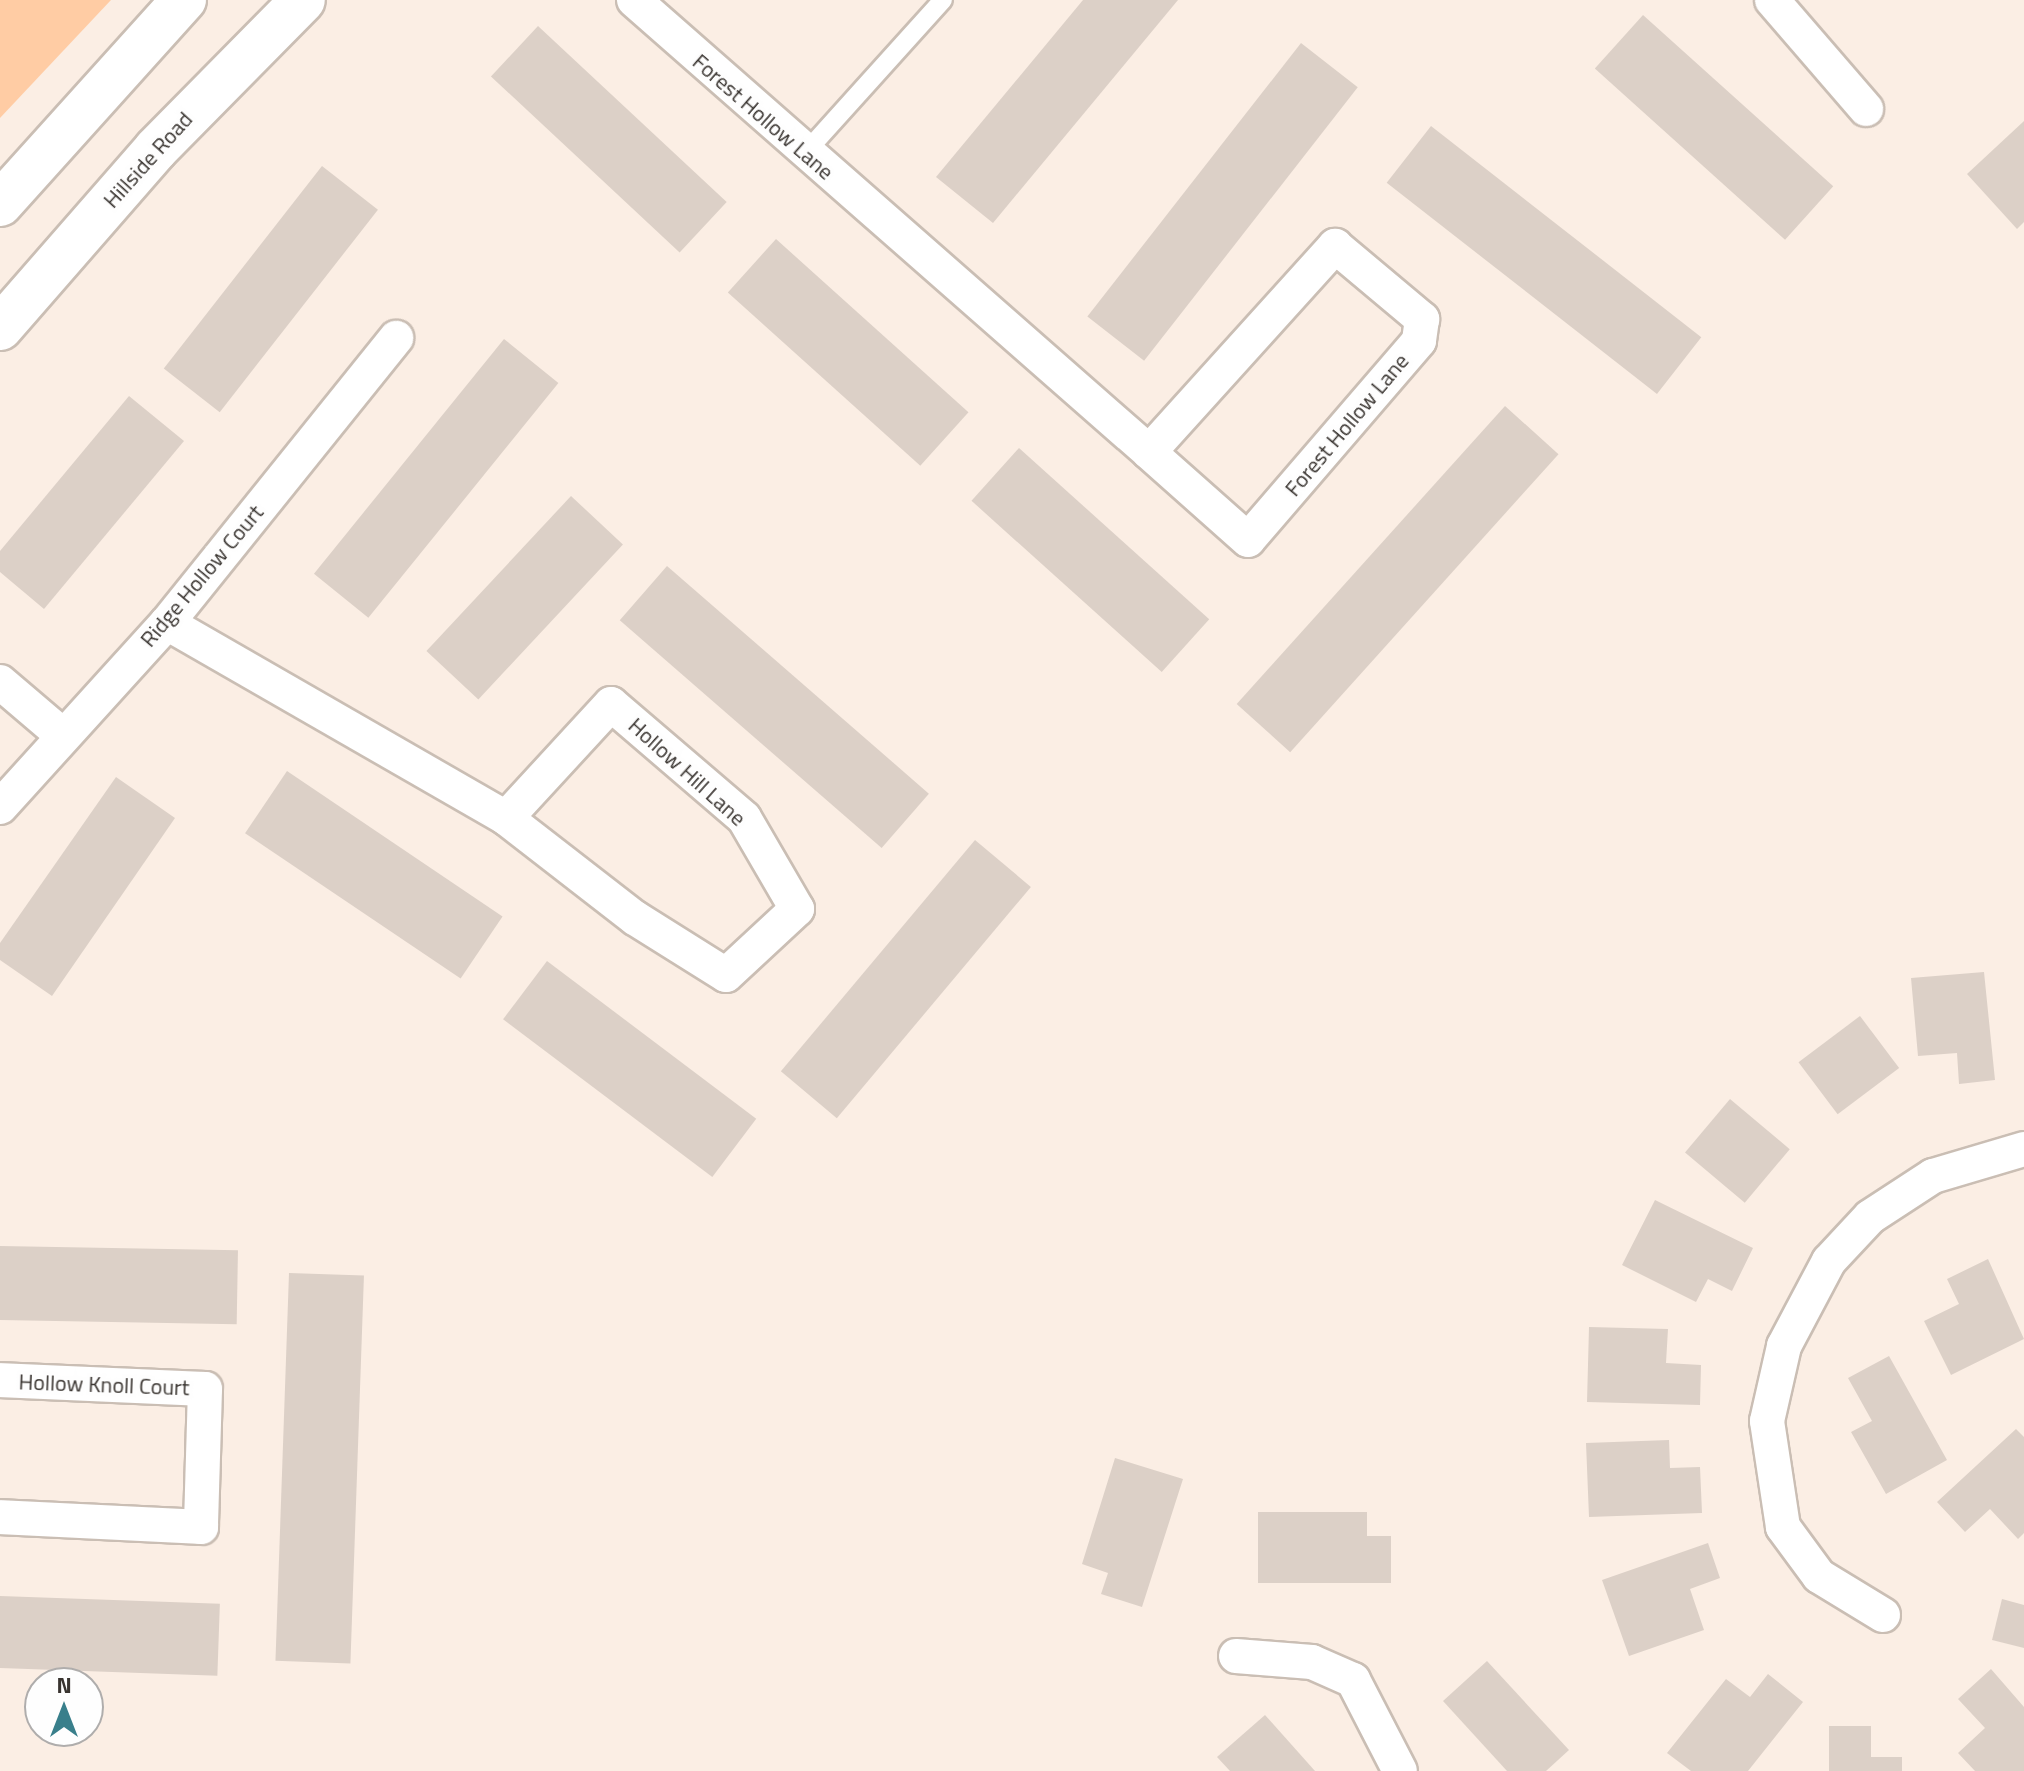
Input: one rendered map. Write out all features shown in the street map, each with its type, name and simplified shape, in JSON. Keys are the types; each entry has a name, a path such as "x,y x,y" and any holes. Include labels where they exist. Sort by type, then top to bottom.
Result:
{"street":[{"path":"0,204 184,0"},
{"name":"Hillside Road","path":"0,328 156,149 303,0"},
{"name":"Forest Hollow Lane","path":"634,0 1248,540 1419,341 1422,319 1335,246 1149,452"},
{"path":"1772,0 1866,109"},
{"name":"Ridge Hollow Court","path":"0,807 60,733 167,623 396,338"},
{"name":"Hollow Hill Lane","path":"167,623 506,818 635,918 726,975 797,909 744,818 611,704 506,818"},
{"path":"0,682 60,733"},
{"path":"1883,1615 1819,1576 1783,1527 1767,1421 1784,1346 1829,1261 1870,1217 1933,1176 2024,1149"},
{"name":"Hollow Knoll Court","path":"0,1380 205,1389 201,1527 0,1517"},
{"path":"1236,1656 1312,1662 1353,1680 1400,1771"}],"lane":[{"path":"805,153 943,0"}],"shaded area":[{"path":"0,0 111,0 0,118"}],"building":[{"path":"1083,0 1178,0 993,223 936,177"},
{"path":"1643,15 1833,186 1785,240 1595,69"},
{"path":"538,26 727,202 680,252 491,76"},
{"path":"1301,43 1358,87 1144,361 1087,316"},
{"path":"2024,121 2024,222 2017,229 1967,174"},
{"path":"1431,126 1701,337 1657,394 1387,183"},
{"path":"322,166 378,210 220,412 164,369"},
{"path":"776,239 968,412 920,466 728,293"},
{"path":"504,339 558,383 368,618 314,574"},
{"path":"129,396 184,441 44,609 0,572 0,551"},
{"path":"1505,406 1559,454 1290,752 1237,704"},
{"path":"1019,448 1209,619 1162,672 971,501"},
{"path":"571,496 623,544 478,699 426,651"},
{"path":"667,566 929,794 882,848 620,620"},
{"path":"287,771 503,916 461,979 245,833"},
{"path":"116,777 175,818 52,996 0,960 0,943"},
{"path":"975,840 1031,887 837,1118 781,1071"},
{"path":"547,961 756,1119 712,1177 503,1019"},
{"path":"1984,972 1995,1080 1959,1084 1957,1053 1918,1056 1911,978"},
{"path":"1860,1016 1899,1068 1838,1114 1799,1062"},
{"path":"1730,1099 1790,1149 1745,1203 1685,1153"},
{"path":"1655,1200 1753,1248 1732,1291 1708,1279 1696,1302 1622,1265"},
{"path":"0,1246 238,1250 237,1324 0,1320"},
{"path":"1988,1259 2024,1339 1951,1375 1924,1321 1959,1304 1947,1279"},
{"path":"289,1273 364,1276 350,1663 275,1661"},
{"path":"1589,1327 1668,1329 1666,1363 1701,1365 1700,1405 1587,1402"},
{"path":"1889,1356 1947,1460 1886,1494 1851,1432 1872,1421 1848,1378"},
{"path":"2016,1429 2024,1437 2024,1533 2018,1539 1990,1509 1965,1532 1937,1502"},
{"path":"1669,1440 1670,1468 1700,1467 1702,1513 1589,1517 1586,1443"},
{"path":"1115,1458 1183,1479 1142,1607 1101,1594 1108,1573 1082,1564"},
{"path":"1258,1512 1367,1512 1367,1536 1391,1536 1391,1583 1258,1583"},
{"path":"1708,1543 1720,1578 1690,1589 1704,1630 1629,1656 1602,1580"},
{"path":"0,1596 220,1604 217,1676 104,1672 104,1667 0,1668"},
{"path":"2002,1599 2024,1605 2024,1648 1992,1640"},
{"path":"1487,1661 1569,1750 1546,1771 1507,1771 1443,1701"},
{"path":"1991,1669 2024,1707 2024,1771 1975,1771 1958,1753 1985,1728 1958,1699"},
{"path":"1768,1674 1803,1702 1748,1771 1691,1771 1667,1753 1726,1679 1750,1697"},
{"path":"1265,1715 1315,1771 1230,1771 1217,1757"},
{"path":"1829,1726 1871,1726 1871,1757 1902,1757 1902,1771 1829,1771"}]}
